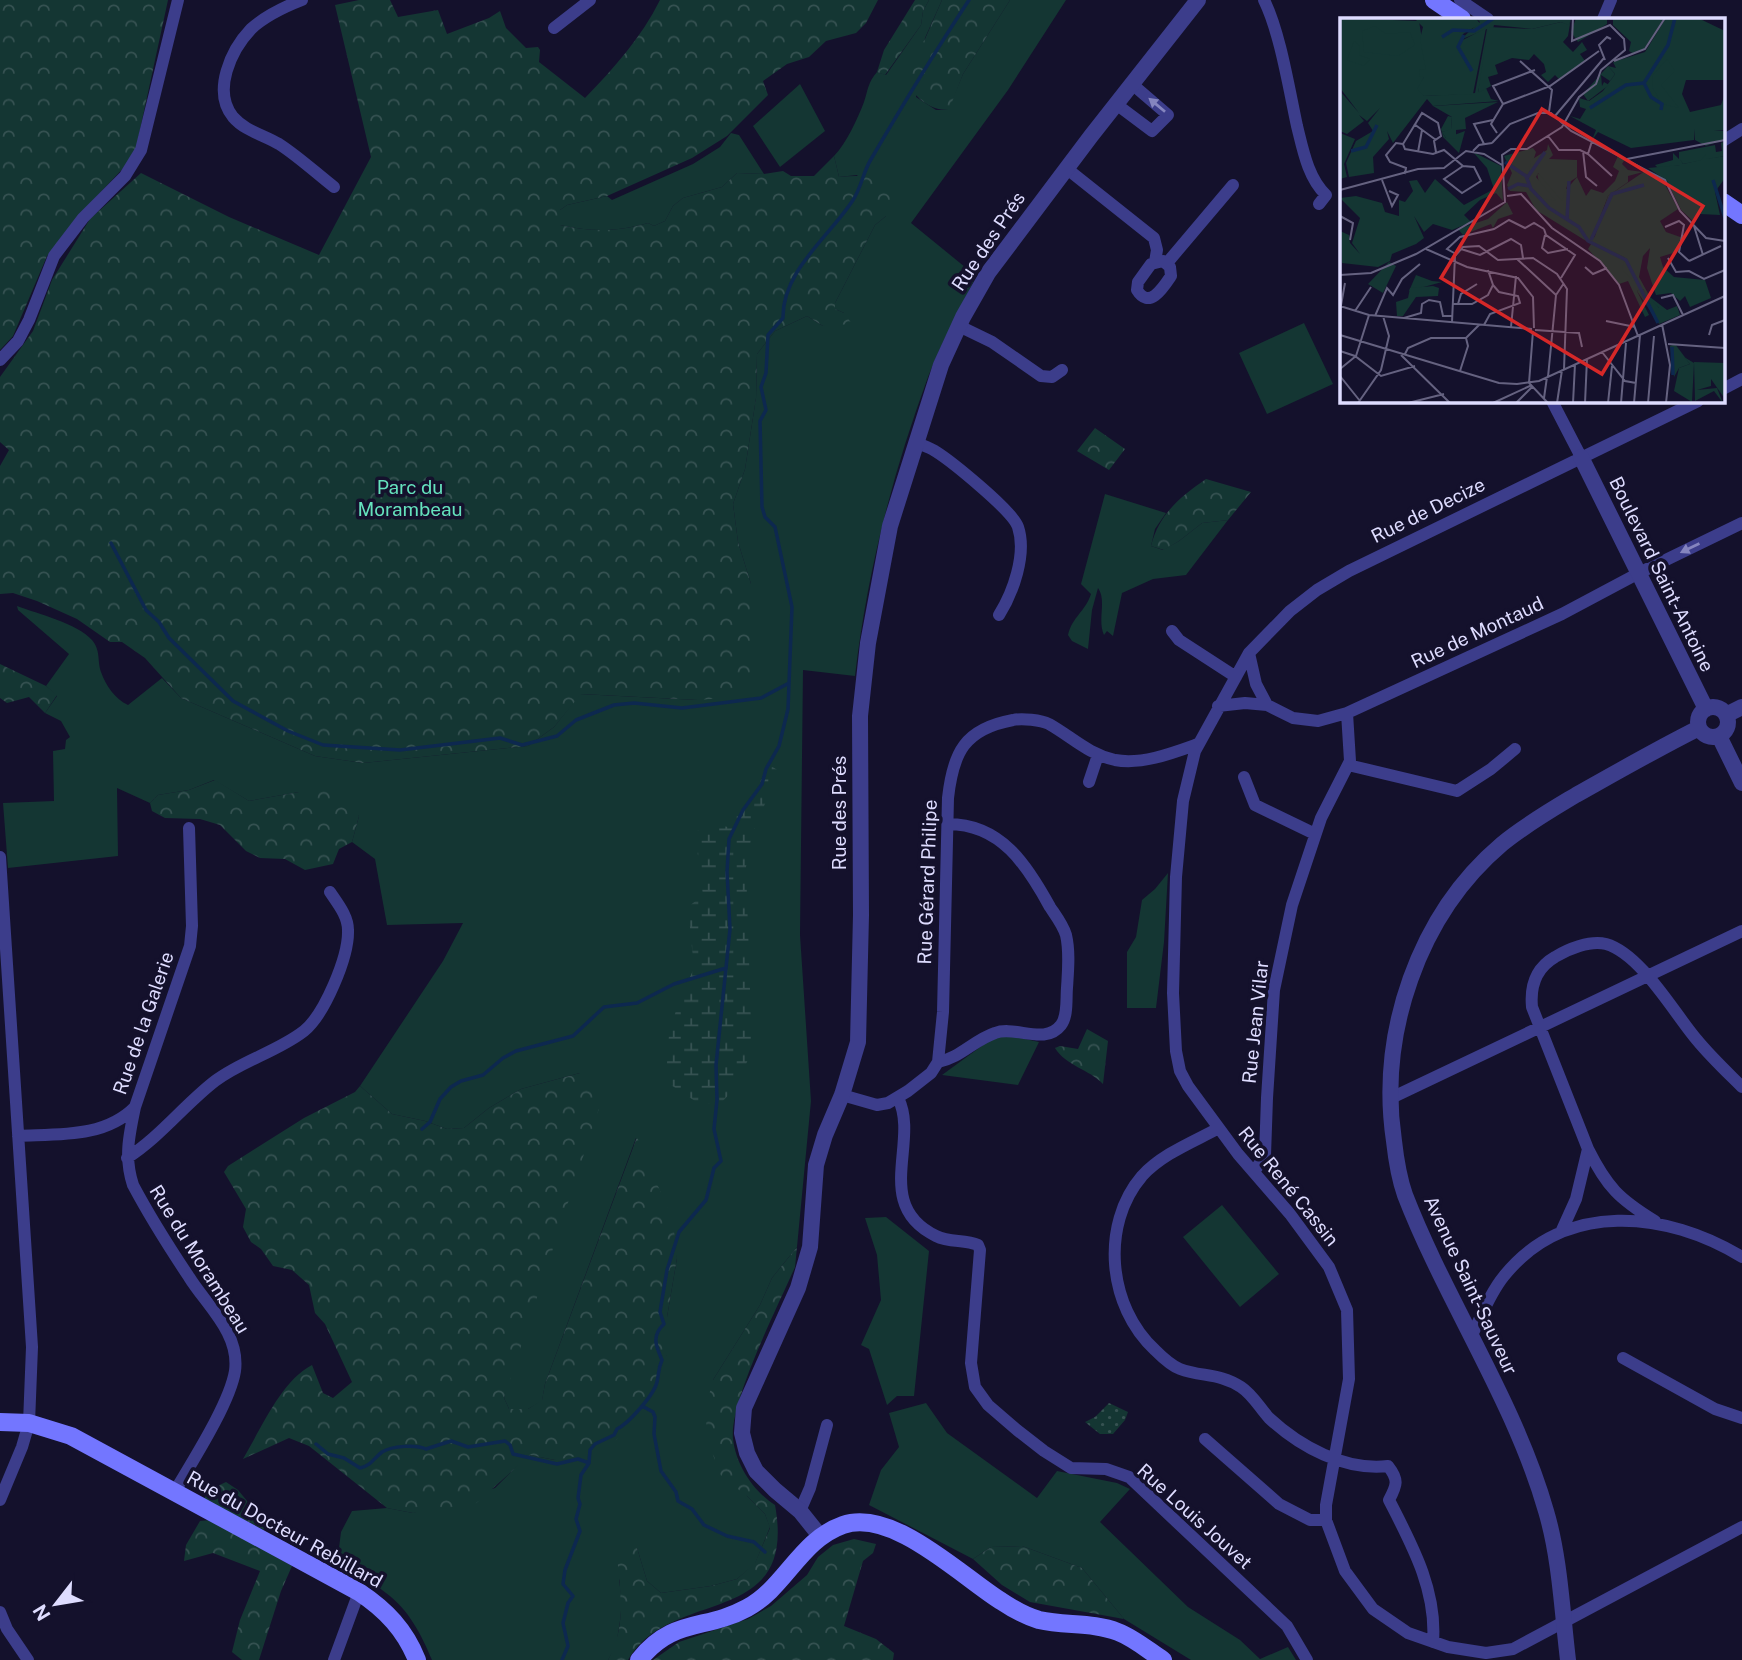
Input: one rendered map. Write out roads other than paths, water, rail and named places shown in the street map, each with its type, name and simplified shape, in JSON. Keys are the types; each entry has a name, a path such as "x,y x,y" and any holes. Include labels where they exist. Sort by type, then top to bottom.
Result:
{"main road":[{"path":"1434,0 1461,18"},
{"path":"1724,203 1742,215"},
{"name":"Rue du Docteur Rebillard","path":"0,1422 29,1423 71,1436 359,1592 390,1615 405,1635 417,1660"},
{"path":"639,1660 650,1647 678,1628 747,1608 760,1599 820,1536 846,1524 874,1524 897,1530 1023,1614 1041,1620 1119,1632 1163,1660"}],"street":[{"path":"0,360 24,331 54,256 83,218 122,181 135,164 147,128 178,0"},
{"path":"302,0 263,20 243,39 225,78 225,102 235,120 277,143 334,187"},
{"path":"554,28 590,0"},
{"name":"Rue des Prés","path":"820,1536 800,1511 756,1471 747,1453 742,1433 744,1408 798,1288 810,1247 816,1165 858,1042 861,915 860,716 867,651 890,526 941,365 988,273 1066,168 1198,0"},
{"path":"1264,0 1269,10 1303,150 1313,177 1326,195 1319,204"},
{"path":"1460,0 1487,18"},
{"path":"1603,18 1611,0"},
{"path":"1116,104 1152,131 1168,115 1132,84"},
{"path":"1724,140 1742,129"},
{"path":"1066,168 1154,238 1161,262 1233,185"},
{"path":"959,326 992,342 1041,376 1052,377 1062,370"},
{"path":"1724,388 1742,379"},
{"path":"1553,402 1581,457"},
{"name":"Rue de Decize","path":"1218,706 1250,653 1290,611 1317,590 1349,571 1696,402"},
{"path":"915,442 934,451 967,476 1018,525 1021,548 1017,571 999,615"},
{"name":"Boulevard Saint-Antoine","path":"1581,457 1706,709"},
{"name":"Rue de Montaud","path":"1218,706 1245,703 1267,705 1293,718 1318,721 1347,713 1562,614 1742,523"},
{"path":"1172,631 1179,640 1236,677"},
{"path":"1250,653 1256,684 1267,705"},
{"name":"Rue René Cassin","path":"1218,706 1198,744 1184,800 1176,877 1173,993 1176,1051 1188,1086 1329,1267 1347,1310 1349,1379 1326,1505 1326,1520 1345,1571 1373,1609 1408,1633 1433,1642 1498,1656 1742,1527"},
{"path":"1719,736 1706,736 1699,728 1698,718 1706,709 1714,707 1726,715"},
{"path":"1726,715 1742,707"},
{"name":"Rue Jean Vilar","path":"1254,1172 1265,1155 1274,990 1292,905 1315,834 1350,761 1347,713"},
{"path":"1719,736 1727,726 1726,715"},
{"name":"Rue Gérard Philipe","path":"938,1062 943,1012 952,769 961,749 978,732 994,724 1018,719 1047,723 1091,753 1117,761 1153,758 1198,744"},
{"name":"Avenue Saint-Sauveur","path":"1568,1660 1547,1513 1534,1473 1514,1427 1427,1247 1404,1191 1396,1159 1389,1074 1397,1023 1414,968 1438,921 1470,874 1502,844 1538,817 1629,764 1699,728"},
{"path":"1719,736 1742,783"},
{"path":"1348,765 1457,790 1491,769 1515,749"},
{"path":"1089,782 1098,755"},
{"path":"1244,777 1255,805 1315,834"},
{"path":"842,1095 877,1105 888,1103 931,1073 938,1062 952,1059 998,1031 1044,1034 1063,1023 1066,1011 1068,955 1065,930 1014,851 988,834 962,824 948,824"},
{"name":"Rue de la Galerie","path":"18,1136 94,1130 116,1123 135,1107 190,946 192,926 188,828"},
{"path":"0,857 32,1347 29,1423 0,1500"},
{"path":"127,1158 226,1073 296,1037 316,1020 347,947 346,920 330,892"},
{"path":"1389,1099 1742,931"},
{"path":"1742,1087 1699,1042 1648,976 1619,951 1604,944 1574,947 1552,959 1535,975 1530,994 1532,1007 1601,1177 1629,1205 1656,1222 1719,1243 1742,1257"},
{"name":"Rue Louis Jouvet","path":"898,1098 904,1111 901,1184 904,1203 913,1218 936,1236 952,1241 972,1242 978,1245 980,1250 971,1363 975,1387 988,1405 1044,1451 1071,1468 1106,1469 1129,1477 1287,1626 1307,1660"},
{"name":"Rue du Morambeau","path":"135,1107 127,1146 133,1185 191,1281 221,1321 234,1350 235,1374 228,1394 175,1491"},
{"path":"1219,1128 1168,1155 1144,1175 1125,1200 1116,1235 1115,1272 1124,1304 1135,1325 1155,1350 1179,1369 1228,1378 1251,1394 1268,1416 1294,1438 1334,1458 1368,1468 1388,1466 1397,1477 1397,1485 1389,1500 1416,1552 1429,1589 1435,1619 1433,1642"},
{"path":"1562,1230 1576,1199 1588,1149"},
{"path":"1471,1337 1503,1276 1525,1253 1562,1230 1612,1221 1656,1222"},
{"path":"1623,1357 1714,1409 1742,1418"},
{"path":"800,1511 810,1488 828,1425"},
{"path":"1205,1439 1279,1504 1310,1520 1326,1520"},
{"path":"334,1660 359,1592"},
{"path":"0,1612 7,1629 28,1660"}],"waterway":[{"path":"562,1660 568,1646 563,1623 568,1603 573,1596 563,1584 565,1570 580,1531 576,1519 580,1504 578,1498 581,1475 589,1463 590,1450 595,1444 614,1435 655,1388 662,1360 656,1337 664,1324 660,1312 667,1270 679,1232 706,1200 714,1168 721,1161 714,1129 716,1065 730,929 727,872 729,839 743,810 762,784 766,769 779,746 788,709 792,607 775,527 765,517 762,507 760,421 766,410 761,387 766,373 768,335 783,318 790,285 809,255 853,200 870,161 969,0"},
{"path":"111,543 146,610 159,622 169,638 233,701 288,731 323,745 400,750 500,738 522,745 557,736 576,720 614,705 634,703 682,708 761,698 789,683"},
{"path":"422,1129 430,1122 440,1099 451,1087 461,1081 483,1075 516,1051 573,1036 604,1007 637,1003 674,984 726,968"},
{"path":"642,1406 653,1412 655,1417 654,1434 661,1471 676,1492 678,1501 692,1509 704,1525 727,1536 754,1542 765,1552"},
{"path":"316,1444 328,1454 344,1458 360,1468 392,1448 410,1446 426,1449 451,1441 468,1447 505,1441 510,1445 513,1454 557,1464 578,1459 589,1463"}],"park label":[{"name":"Parc du Morambeau","path":"410,498"}]}
